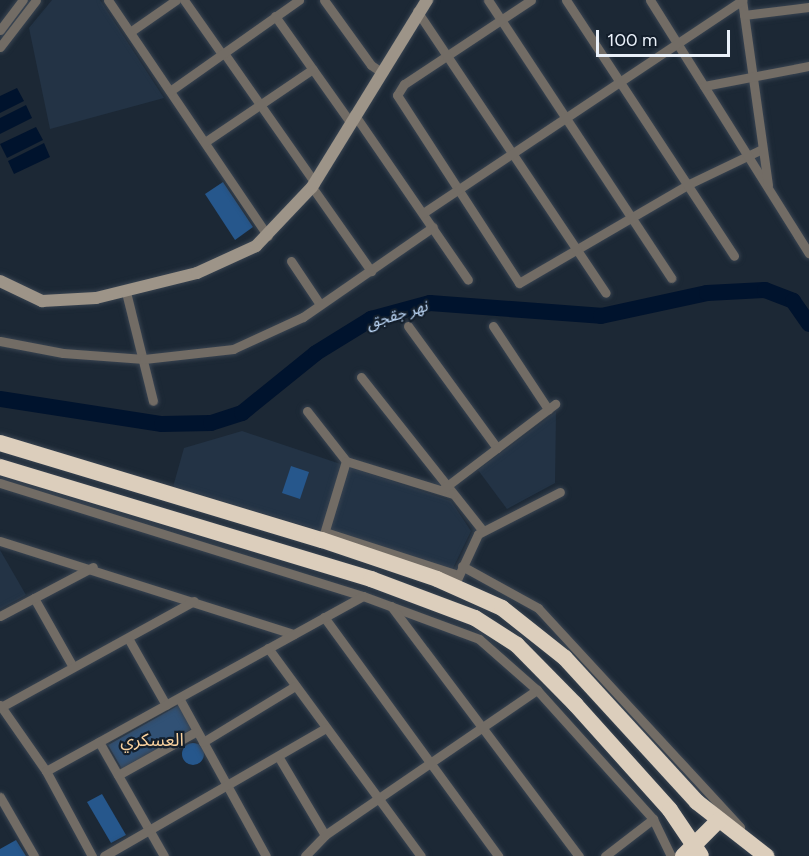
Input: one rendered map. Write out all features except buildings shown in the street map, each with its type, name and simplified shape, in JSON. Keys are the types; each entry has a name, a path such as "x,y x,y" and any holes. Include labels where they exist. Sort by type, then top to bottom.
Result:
{"highway":[{"path":"0,443 458,576 549,642 681,786 719,820 766,856"},
{"path":"0,467 371,579 475,618 537,663 644,779 692,852 719,820"}],"street":[{"path":"0,30 23,0"},
{"path":"0,47 36,0"},
{"path":"108,0 268,236"},
{"path":"130,32 176,0"},
{"path":"185,0 260,104 371,271"},
{"path":"170,91 299,0"},
{"path":"324,0 371,65 380,71"},
{"path":"488,0 671,278"},
{"path":"531,0 404,84 397,95 519,283 745,153 762,149"},
{"path":"566,0 689,184 734,256"},
{"path":"650,0 809,253"},
{"path":"423,213 515,155 742,0 769,191"},
{"path":"744,15 809,7 808,0"},
{"path":"0,282 42,301 126,292 217,266 268,236 313,185 420,4"},
{"path":"420,4 447,56 606,293"},
{"path":"276,16 313,69 423,213 468,280"},
{"path":"704,86 752,75 809,66"},
{"path":"205,142 313,69"},
{"path":"0,341 63,353 144,359 233,350 291,324 433,227"},
{"path":"291,261 319,303"},
{"path":"126,292 153,401"},
{"path":"408,326 497,448"},
{"path":"447,490 552,406 493,326"},
{"path":"362,376 447,490 483,531"},
{"path":"307,411 346,461 447,490"},
{"path":"323,536 346,461"},
{"path":"0,483 391,605 479,639 537,690 653,819 671,856"},
{"path":"560,492 483,531 458,576 538,608 697,785 749,835"},
{"path":"0,541 93,567 294,634"},
{"path":"0,616 93,567"},
{"path":"46,771 363,596"},
{"path":"34,598 73,668"},
{"path":"0,726 3,709 194,601"},
{"path":"391,605 579,856"},
{"path":"324,617 498,856"},
{"path":"128,638 166,705"},
{"path":"268,648 421,856"},
{"path":"203,742 296,686"},
{"path":"305,856 325,835 537,690"},
{"path":"179,698 266,856"},
{"path":"3,709 46,771 93,856"},
{"path":"104,856 326,729"},
{"path":"118,776 197,731"},
{"path":"99,742 164,856"},
{"path":"278,756 325,835"},
{"path":"0,797 34,856"},
{"path":"605,856 653,819"}],"shaded area":[{"path":"52,0 100,0 164,98 50,129 29,28"},
{"path":"17,88 24,101 0,113 0,96"},
{"path":"26,105 32,118 0,134 0,118"},
{"path":"36,127 43,140 7,158 0,144"},
{"path":"44,143 50,157 14,174 8,161"},
{"path":"556,412 555,483 507,509 478,470"},
{"path":"242,431 451,501 471,531 452,570 173,487 184,448"},
{"path":"0,550 26,595 0,609"},
{"path":"179,705 192,729 122,769 108,745"}],"waterway":[{"name":"نهر جقجق","path":"0,399 162,424 211,423 242,413 316,353 371,319 430,303 601,316 707,293 765,290 793,301 809,324"}],"district":[{"name":"العسكري","path":"152,740"}]}
